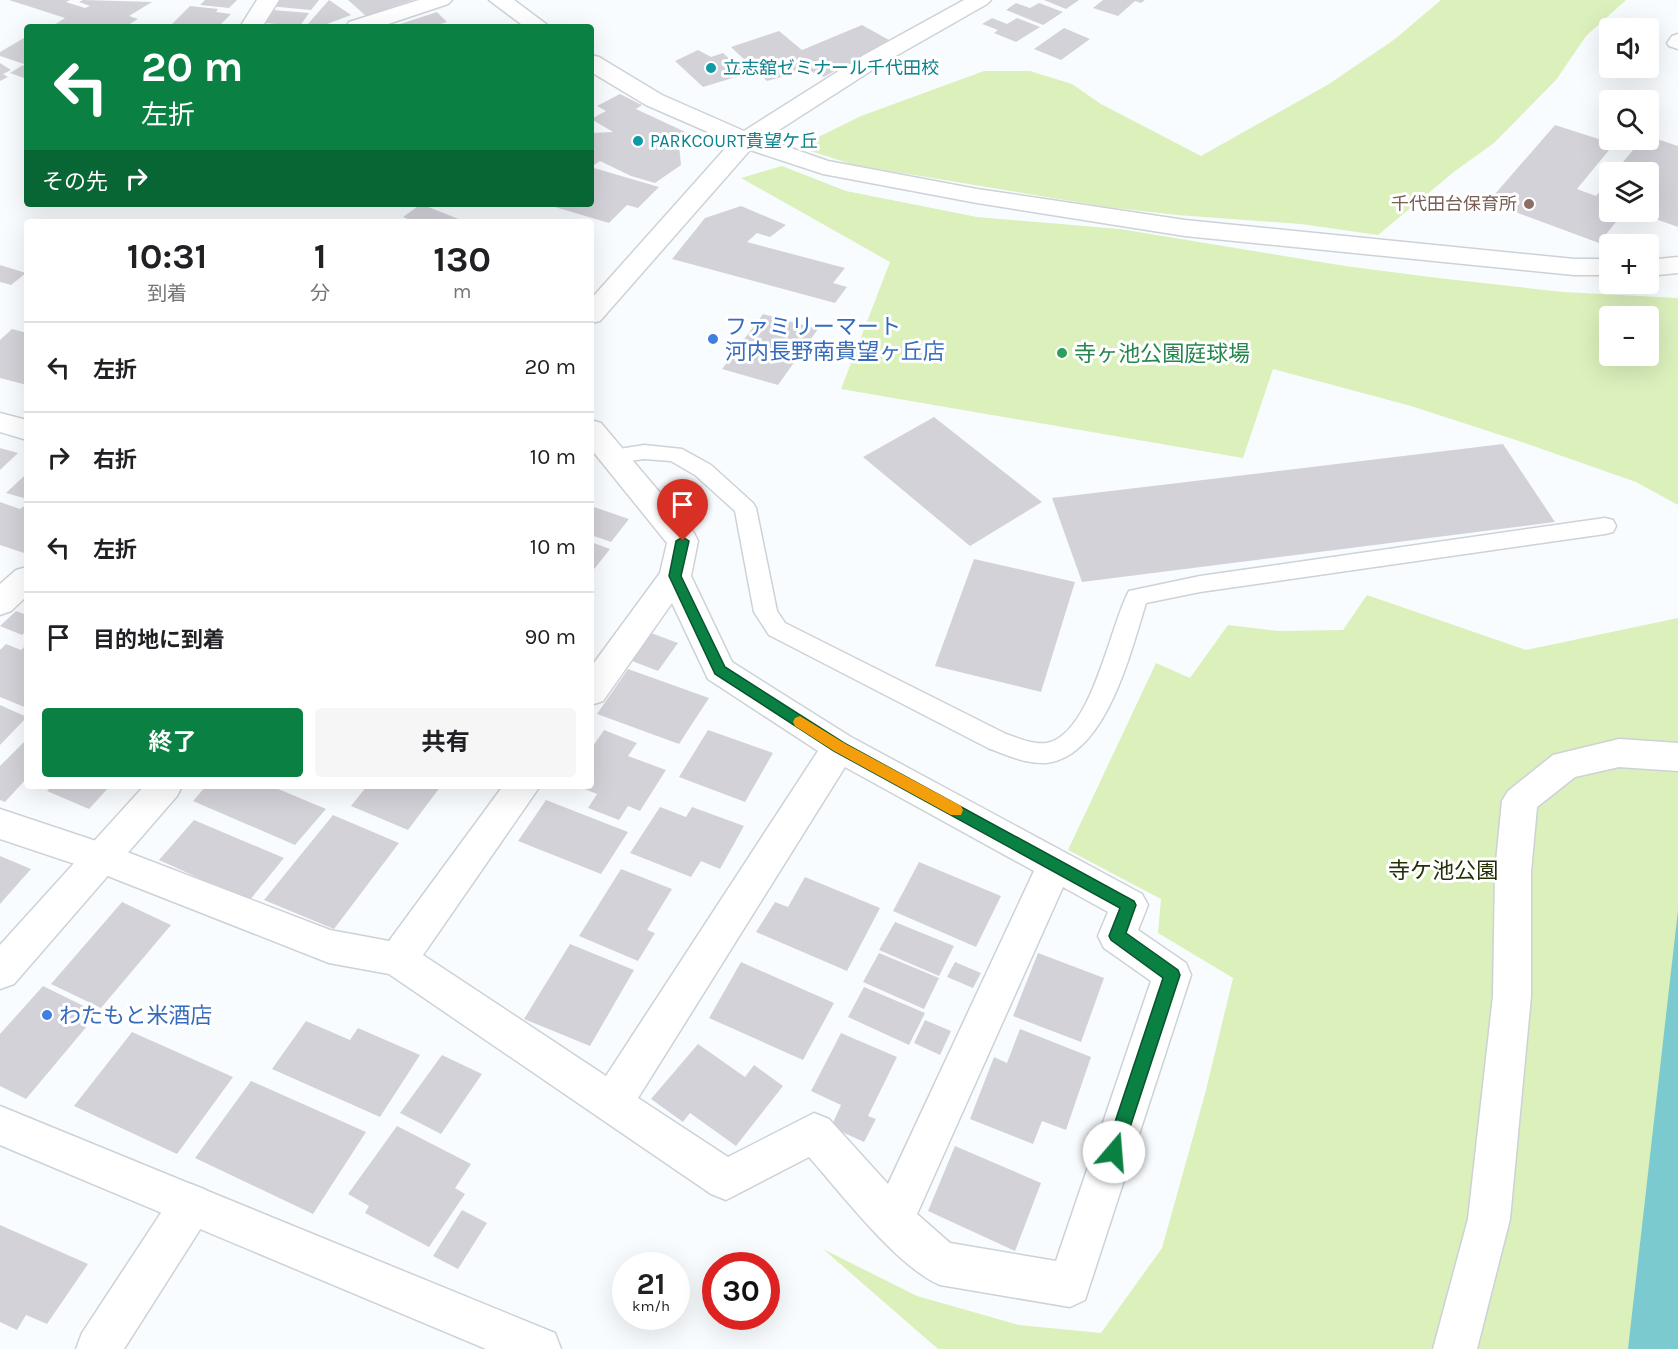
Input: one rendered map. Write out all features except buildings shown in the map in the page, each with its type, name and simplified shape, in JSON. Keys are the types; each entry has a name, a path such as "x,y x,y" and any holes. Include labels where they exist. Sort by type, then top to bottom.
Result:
{"street":[{"path":"253,24 268,0"},
{"path":"366,24 441,0"},
{"path":"500,0 534,24"},
{"path":"594,312 746,140 872,60 980,0"},
{"path":"594,64 654,100 746,140 823,167 977,196 1185,228 1574,267 1599,267"},
{"path":"1659,267 1678,265"},
{"path":"0,422 24,429"},
{"path":"594,688 675,576 683,541 603,443"},
{"path":"0,824 101,858 329,946 398,959 726,1180 814,1133 893,1220 940,1263 1070,1285 1172,975 1117,936 1129,905 839,747 720,670 675,576"},
{"path":"0,603 24,581"},
{"path":"612,1103 839,747"},
{"path":"1455,1349 1489,1219 1512,996 1513,872 1520,801 1564,765 1619,753 1678,757"},
{"path":"0,972 162,789"},
{"path":"398,959 521,789"},
{"path":"893,1220 1055,864"},
{"path":"0,1125 539,1349"},
{"path":"98,1349 191,1205"}],"lane":[{"path":"1678,39 1675,43 1678,44"},
{"path":"603,443 644,452 675,454 703,470 745,508 766,612 777,629 997,741 1025,751 1054,751 1069,741 1089,722 1108,680 1137,597 1200,584 1605,526"}],"green space":[{"path":"1441,0 1626,0 1606,18 1599,18 1599,24 1586,36 1556,80 1494,143 1455,171 1378,235 1301,224 1177,215 1107,207 854,165 798,147 861,116 984,71 1030,71 1072,84 1101,104 1201,156 1329,84 1395,39"},
{"path":"782,166 846,191 977,217 1120,229 1345,266 1438,278 1563,292 1678,298 1678,505 1636,482 1522,442 1411,406 1273,369 1243,458 841,389 890,262 741,178"},
{"name":"寺ケ池公園","path":"1367,595 1526,650 1678,618 1678,1349 938,1349 823,1249 917,1296 1019,1325 1101,1333 1162,1248 1205,1094 1233,978 1158,933 1161,899 1068,850 1156,663 1190,678 1228,625 1279,631 1343,630"}],"water":[{"path":"1678,910 1678,1349 1628,1349"}],"slow traffic":[{"path":"800,722 839,747 956,810"}],"place":[{"name":"立志舘ゼミナール千代田校","path":"711,68"},
{"name":"PARKCOURT貴望ケ丘","path":"638,141"},
{"name":"千代田台保育所","path":"1529,204"},
{"name":"ファミリーマート 河内長野南貴望ヶ丘店","path":"713,339"},
{"name":"寺ヶ池公園庭球場","path":"1062,353"},
{"name":"わたもと米酒店","path":"47,1015"}],"route":[{"path":"683,541 675,576 720,670 839,747 1129,905 1117,936 1172,975 1114,1152"}]}
